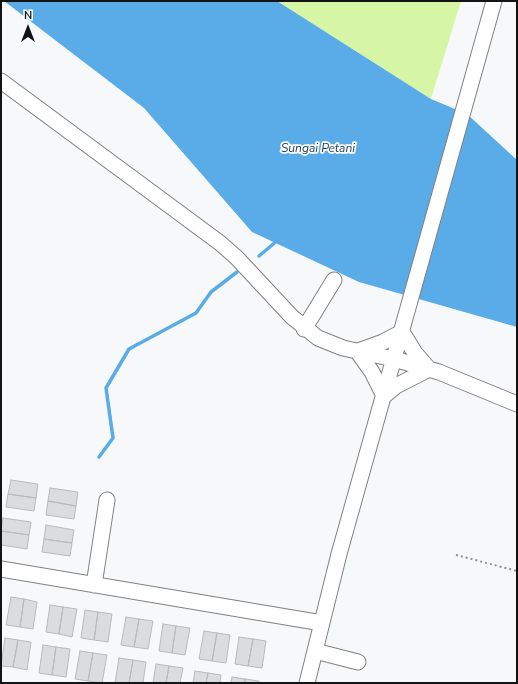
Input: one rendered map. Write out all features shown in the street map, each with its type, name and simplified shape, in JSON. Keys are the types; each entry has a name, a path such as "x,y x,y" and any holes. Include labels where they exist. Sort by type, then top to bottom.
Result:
{"street":[{"path":"307,683 339,554 407,316 494,1"},
{"path":"1,80 237,258 304,329 331,344 428,369 467,382 517,404"},
{"path":"304,329 334,280"},
{"path":"357,351 383,342 402,332"},
{"path":"402,332 415,353 428,369"},
{"path":"357,351 372,372 384,396"},
{"path":"384,396 396,386 428,369"},
{"path":"94,585 107,500"},
{"path":"1,569 322,623"},
{"path":"315,651 358,662"}],"path":[{"path":"456,555 517,570"}],"green space":[{"path":"277,1 461,1 431,99"}],"water":[{"name":"Sungai Petani","path":"4,1 277,1 431,99 467,114 517,160 517,327 359,282 252,232 144,108"}],"building":[{"path":"11,480 38,484 36,498 8,494"},
{"path":"50,488 78,492 76,506 48,501"},
{"path":"8,494 36,498 34,511 6,507"},
{"path":"48,501 76,506 74,519 46,515"},
{"path":"3,518 31,522 29,535 1,531"},
{"path":"46,525 74,530 72,543 44,539"},
{"path":"1,531 29,535 27,549 1,545"},
{"path":"44,539 72,543 70,556 42,552"},
{"path":"11,597 24,599 20,627 6,625"},
{"path":"24,599 37,602 33,629 20,627"},
{"path":"50,605 63,607 59,634 46,632"},
{"path":"63,607 77,609 72,637 59,634"},
{"path":"85,610 98,612 94,640 81,638"},
{"path":"98,612 112,614 108,642 94,640"},
{"path":"126,617 139,619 134,647 121,645"},
{"path":"139,619 153,621 148,649 134,647"},
{"path":"163,624 176,626 172,653 159,651"},
{"path":"176,626 190,628 185,655 172,653"},
{"path":"204,631 217,633 212,661 199,659"},
{"path":"217,633 230,635 226,663 212,661"},
{"path":"239,637 253,639 248,666 235,664"},
{"path":"5,638 18,640 13,667 1,666"},
{"path":"253,639 266,641 262,668 248,666"},
{"path":"18,640 31,642 27,670 13,667"},
{"path":"43,645 56,647 52,675 39,673"},
{"path":"56,647 70,649 66,677 52,675"},
{"path":"80,651 93,653 88,681 75,679"},
{"path":"93,653 107,655 102,683 88,681"},
{"path":"119,658 133,660 129,683 115,683"},
{"path":"133,660 146,662 143,683 129,683"},
{"path":"156,664 169,666 166,683 153,683"},
{"path":"169,666 183,668 180,683 166,683"},
{"path":"195,671 208,673 206,683 193,683"},
{"path":"208,673 221,675 220,683 206,683"},
{"path":"232,677 245,679 245,683 231,683"},
{"path":"245,679 259,681 259,683 245,683"}],"waterway":[{"path":"259,256 278,240"},
{"path":"99,457 113,438 106,388 129,349 196,313 211,292 237,272"}]}
